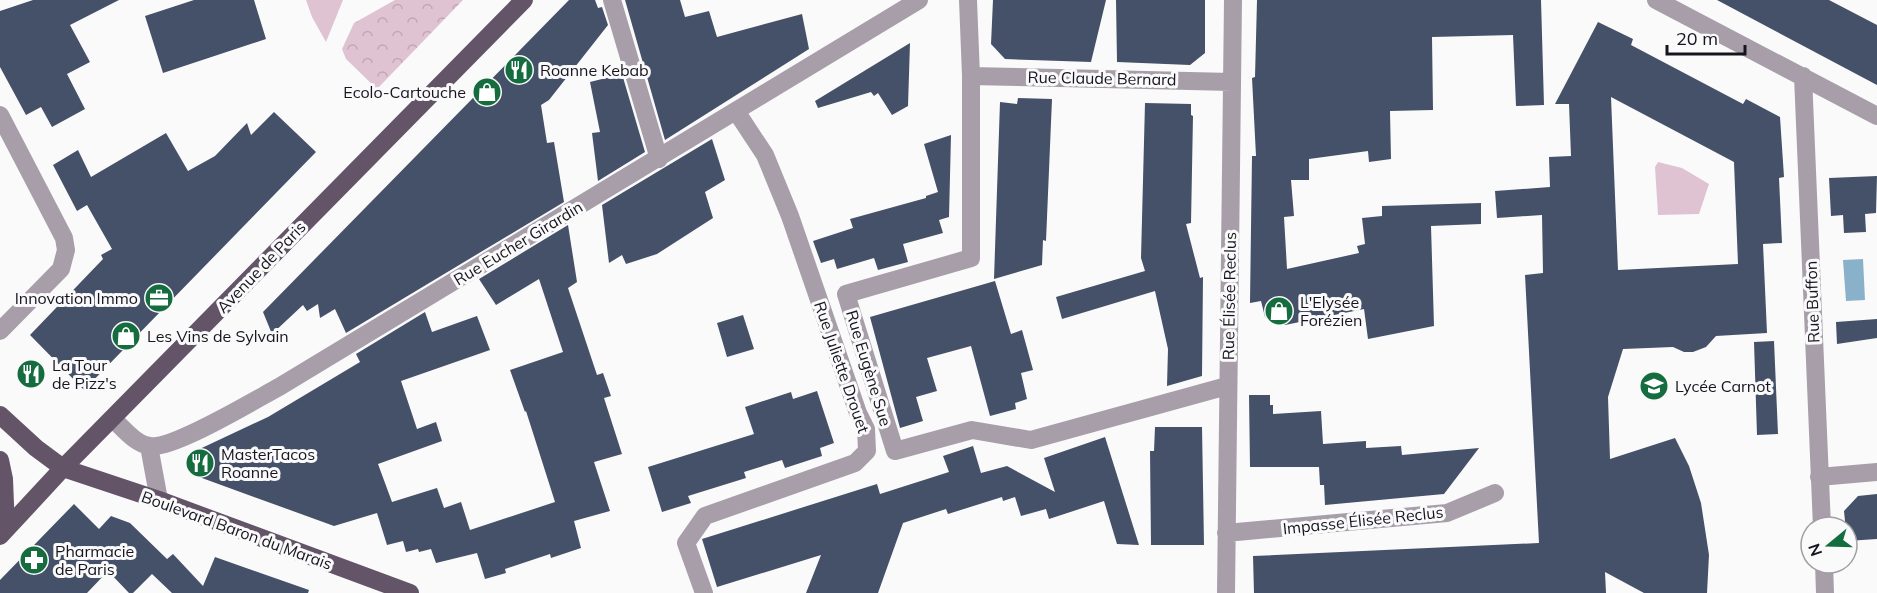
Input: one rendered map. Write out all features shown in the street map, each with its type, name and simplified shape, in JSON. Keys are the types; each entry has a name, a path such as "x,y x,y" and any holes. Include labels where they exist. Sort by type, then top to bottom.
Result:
{"main road":[{"name":"Avenue de Paris","path":"3,533 63,468 524,0"},
{"name":"Boulevard Baron du Marais","path":"0,415 36,448 63,468 159,500 410,593"},
{"path":"0,460 4,479 3,533"}],"street":[{"path":"612,0 659,159"},
{"name":"Rue Eucher Girardin","path":"149,447 171,443 279,387 919,0"},
{"name":"Rue Eugène Sue","path":"968,0 971,76 971,258 846,294 895,451 972,430 1031,440 1227,386"},
{"name":"Rue Élisée Reclus","path":"1227,593 1227,386 1233,0"},
{"path":"1656,0 1877,116"},
{"name":"Rue Claude Bernard","path":"971,76 1232,82"},
{"name":"Rue Buffon","path":"1803,76 1821,515"},
{"name":"Rue Juliette Drouet","path":"704,593 686,543 705,516 855,463 867,451 866,429 858,413 790,216 765,155 736,111"},
{"path":"0,115 64,237 66,250 61,269 0,331"},
{"path":"113,419 138,442 149,447 159,500"},
{"path":"1819,477 1877,472"},
{"name":"Impasse Élisée Reclus","path":"1226,533 1447,513 1496,493"},
{"path":"1825,575 1826,593"}],"green space":[{"path":"306,0 343,0 326,42 312,17"},
{"path":"395,0 463,0 377,89 346,59 342,49 354,23"},
{"path":"1658,162 1682,168 1709,184 1699,214 1658,215 1655,167"}],"water":[{"path":"1863,259 1865,300 1846,301 1843,260"}],"building":[{"path":"33,0 119,0 70,25 90,62 67,74 85,109 52,127 41,107 26,115 0,67 0,11"},
{"path":"194,0 254,0 266,39 163,73 145,16"},
{"path":"569,0 595,0 598,8 602,7 608,25 549,100 541,105 547,143 554,142 564,202 346,333 335,309 320,318 318,304 307,311 303,305 272,334 263,312"},
{"path":"625,0 680,0 685,17 709,11 717,37 802,14 809,49 665,140"},
{"path":"993,0 1106,0 1091,62 1005,59 991,44"},
{"path":"1116,0 1205,0 1205,53 1190,65 1117,62"},
{"path":"1257,0 1541,0 1544,105 1516,106 1513,35 1432,37 1433,110 1390,111 1391,159 1369,162 1368,151 1309,159 1309,180 1291,180 1294,216 1284,217 1287,269 1359,253 1357,246 1365,244 1362,218 1382,216 1382,206 1481,203 1481,224 1431,226 1434,326 1368,339 1364,309 1285,325 1274,324 1265,317 1261,301 1250,303 1252,156 1256,156 1252,78 1255,77"},
{"path":"1717,0 1829,0 1877,25 1877,85"},
{"name":"Lycée Carnot","path":"1598,22 1633,39 1631,45 1743,104 1746,99 1780,117 1784,177 1779,178 1782,243 1763,244 1767,333 1716,336 1706,347 1693,352 1684,352 1673,347 1623,349 1608,397 1610,459 1675,438 1689,466 1701,503 1709,555 1707,593 1644,593 1605,572 1606,593 1254,593 1253,556 1539,543 1525,275 1543,273 1542,215 1497,218 1495,191 1550,187 1549,157 1571,156 1569,104 1555,104","holes":["1611,97 1734,162 1738,264 1618,270"]},
{"path":"910,43 908,106 892,115 878,93 874,96 871,92 818,108 815,101"},
{"path":"622,74 645,152 598,181 592,133 600,132 590,82"},
{"path":"1018,98 1052,99 1046,241 1043,240 1042,265 994,279 1000,102 1017,104"},
{"path":"1145,103 1191,104 1191,115 1193,116 1191,223 1186,224 1200,278 1203,277 1202,376 1167,386 1168,349 1155,291 1062,319 1056,297 1145,271 1141,258"},
{"path":"274,112 316,152 84,390 30,335 103,259 101,255 112,249 87,205 77,211 53,165 78,150 91,177 166,133 188,171 215,156 247,123 251,135"},
{"path":"951,135 949,217 939,220 943,233 903,244 908,262 878,270 874,258 837,269 834,259 821,263 813,241 853,228 850,219 926,198 938,192 924,144"},
{"path":"712,139 725,180 705,192 713,218 657,254 626,264 622,255 609,263 602,205"},
{"path":"1877,176 1876,213 1865,214 1866,232 1844,233 1843,215 1831,216 1829,178"},
{"path":"568,225 577,282 568,288 597,375 603,373 611,396 604,398 622,454 594,462 610,511 574,521 581,548 551,558 550,554 505,569 506,573 485,579 477,553 436,563 431,549 406,552 403,541 387,545 377,513 334,526 191,474 189,454 268,417 360,362 356,354 425,312 432,332 477,316 490,350 401,381 417,429 436,422 442,441 378,464 392,502 437,488 444,508 461,502 470,530 555,502 526,411 510,370 563,352 539,279 496,305 479,279"},
{"path":"995,281 1011,334 1022,330 1033,370 1021,373 1027,399 1015,403 1016,409 990,416 971,346 927,358 937,391 916,397 923,421 900,428 870,317"},
{"path":"743,315 754,349 727,357 717,323"},
{"path":"1877,319 1877,338 1837,344 1836,322"},
{"path":"1774,341 1778,434 1757,435 1754,342"},
{"path":"817,391 834,443 820,448 822,456 785,468 782,460 744,472 746,478 688,496 691,503 662,512 648,467 754,434 745,407 791,392 793,399"},
{"path":"1249,395 1270,395 1273,414 1321,411 1323,444 1366,441 1366,448 1401,446 1402,455 1479,448 1444,494 1325,505 1324,485 1320,485 1319,467 1250,467"},
{"path":"1155,427 1202,427 1204,545 1151,545 1150,451 1154,451"},
{"path":"1105,437 1139,545 1117,544 1104,501 1049,519 1046,509 1021,516 1015,497 1003,501 1002,497 948,514 946,509 903,523 878,593 806,593 821,555 717,587 702,539 877,484 880,494 949,472 943,456 973,446 981,473 1007,466 1055,492 1044,458"},
{"path":"1877,494 1877,539 1859,540 1859,515 1844,515 1844,511 1858,496"},
{"path":"74,504 99,529 111,516 130,523 167,559 173,554 203,586 215,557 309,590 308,593 172,593 152,574 133,593 129,593 108,571 87,593 0,593 0,580"}],"place":[{"name":"Roanne Kebab","path":"519,70"},
{"name":"Ecolo-Cartouche","path":"487,92"},
{"name":"Innovation Immo","path":"159,298"},
{"name":"L'Elysée Forézien","path":"1279,311"},
{"name":"Les Vins de Sylvain","path":"126,336"},
{"name":"La Tour de Pizz's","path":"31,374"},
{"name":"Lycée Carnot","path":"1654,386"},
{"name":"MasterTacos Roanne","path":"200,463"},
{"name":"Pharmacie de Paris","path":"34,560"}]}
